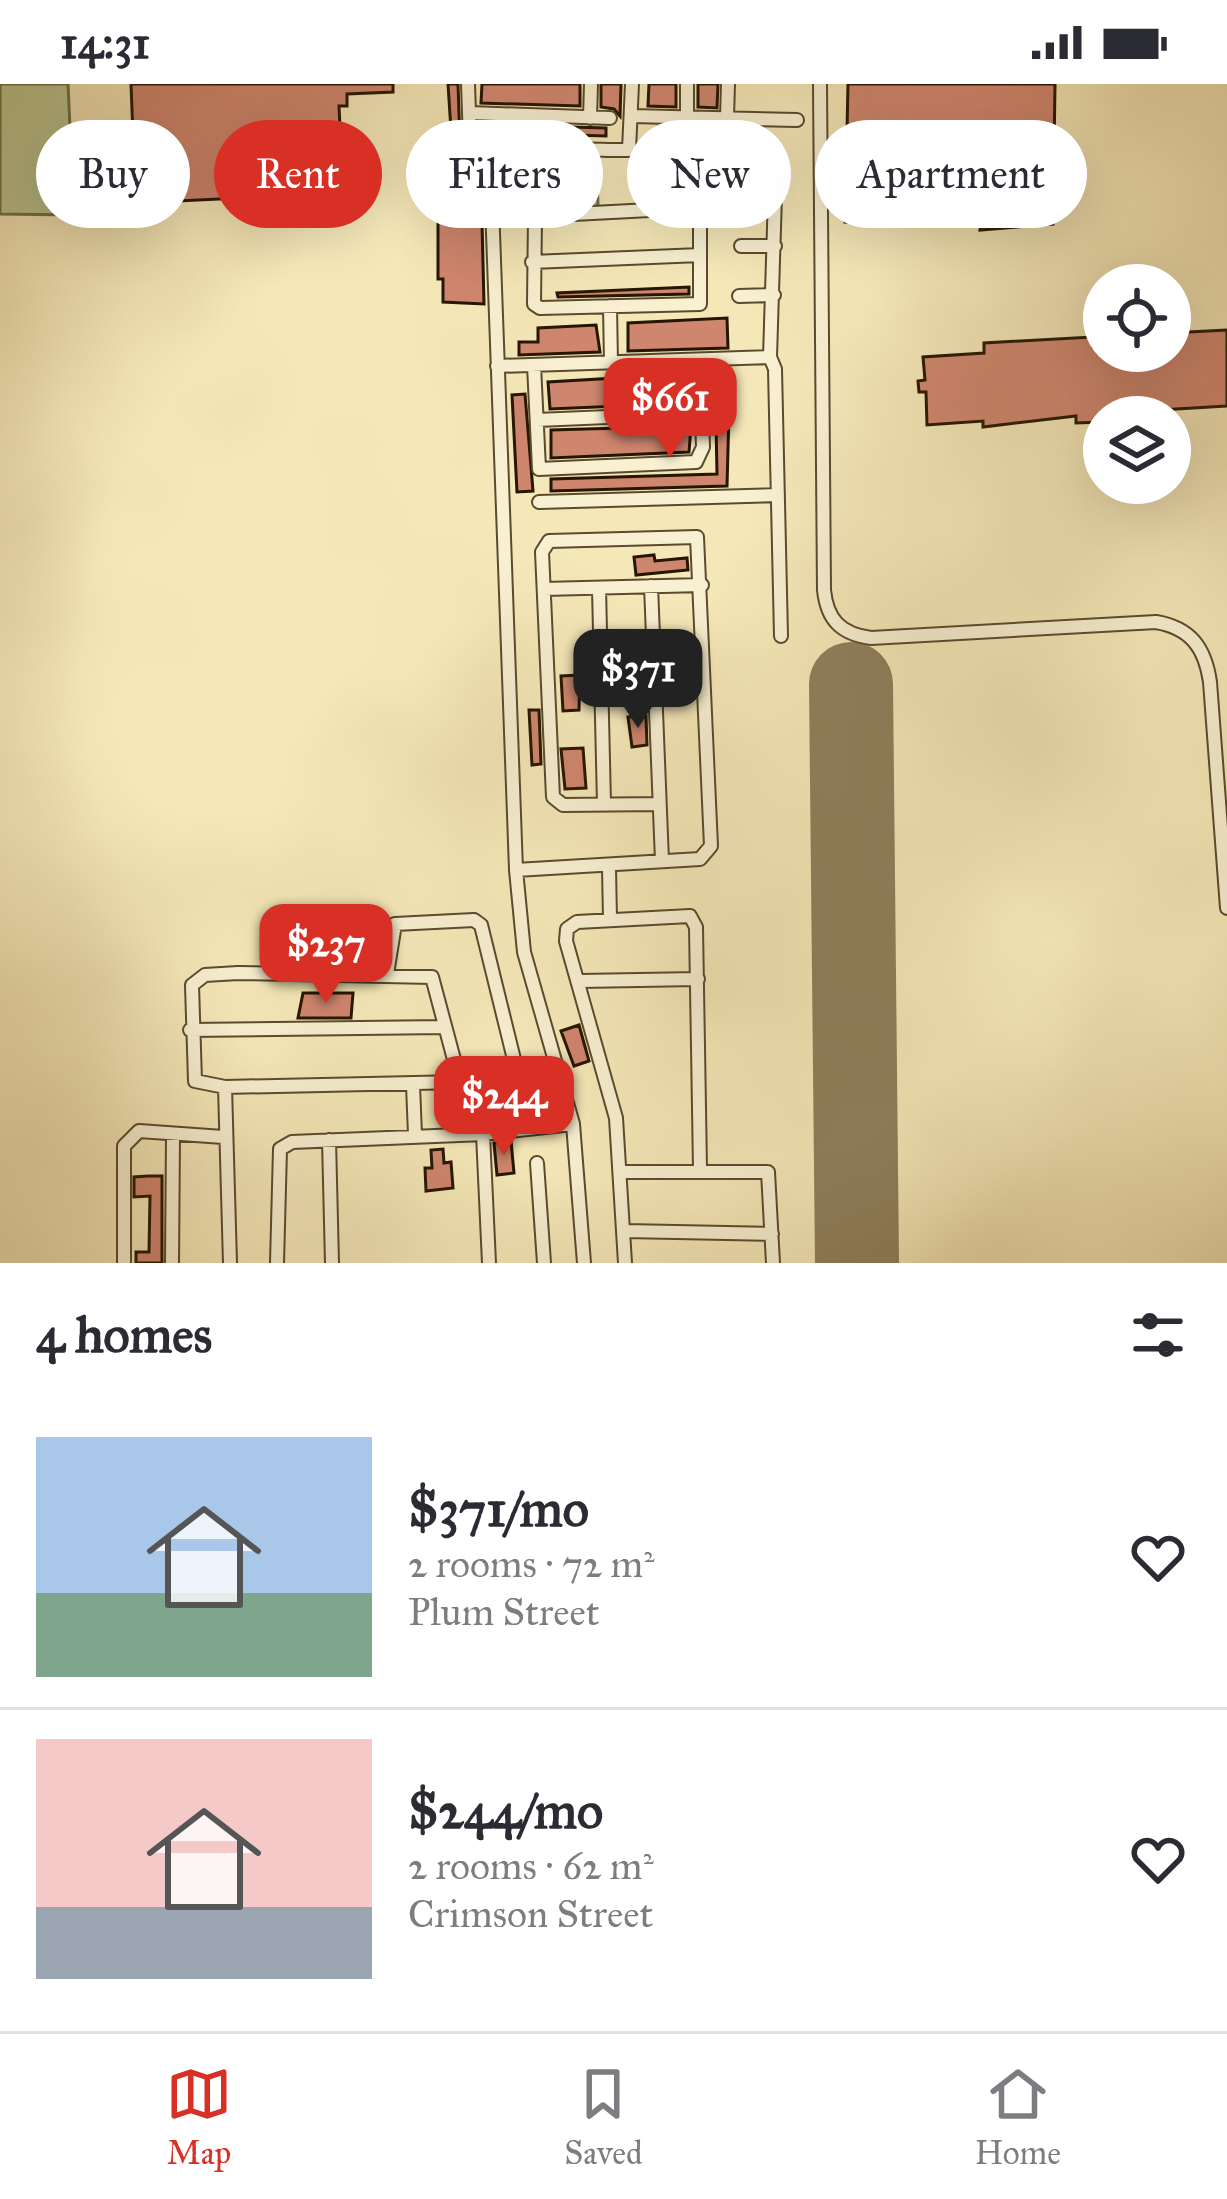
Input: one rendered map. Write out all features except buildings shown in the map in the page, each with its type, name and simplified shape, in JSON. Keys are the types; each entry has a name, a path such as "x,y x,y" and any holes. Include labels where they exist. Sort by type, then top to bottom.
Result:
{"street":[{"path":"468,84 470,120"},
{"path":"590,118 591,84"},
{"path":"584,1263 573,1124 524,952 516,870 492,205 497,185 513,164 537,153 629,150 632,84"},
{"path":"687,84 687,116"},
{"path":"727,117 728,84"},
{"path":"820,84 824,590 831,618 852,634 871,638 1156,622 1190,635 1203,651 1210,682 1227,908"},
{"path":"470,113 610,118"},
{"path":"631,116 797,120"},
{"path":"698,170 700,255 700,304 540,308 533,296 535,216 650,211 654,172 698,170"},
{"path":"775,228 768,358 778,494 781,636"},
{"path":"741,246 775,246"},
{"path":"532,262 700,255"},
{"path":"740,296 774,296"},
{"path":"610,306 611,363"},
{"path":"497,366 768,358"},
{"path":"534,365 539,469 701,458 700,361"},
{"path":"537,420 702,412"},
{"path":"539,502 778,494"},
{"path":"516,870 609,868 707,856 702,585 693,536 549,541 542,552 556,803 658,804"},
{"path":"544,589 702,585"},
{"path":"651,586 662,861"},
{"path":"599,588 604,804"},
{"path":"609,868 610,919"},
{"path":"625,1263 616,1118 567,929 578,922 690,916 696,927 700,1168"},
{"path":"387,974 395,924 474,920 481,925 524,1100"},
{"path":"460,1082 432,977 205,975 192,985 190,1030 196,1082 225,1087 412,1085 460,1082 517,1073"},
{"path":"580,981 698,979"},
{"path":"190,1030 446,1027"},
{"path":"412,1085 415,1135"},
{"path":"225,1087 230,1263"},
{"path":"277,1263 280,1149 292,1142 483,1134 573,1124"},
{"path":"124,1263 124,1147 139,1131 223,1137"},
{"path":"483,1134 489,1263"},
{"path":"172,1135 172,1263"},
{"path":"329,1140 332,1263"},
{"path":"537,1163 544,1263"},
{"path":"622,1172 700,1168 768,1172 773,1263"},
{"path":"626,1231 772,1234"}],"green space":[{"path":"0,84 68,84 70,120 36,120 36,214 0,214"}],"runway":[{"path":"851,684 857,1263"}]}
